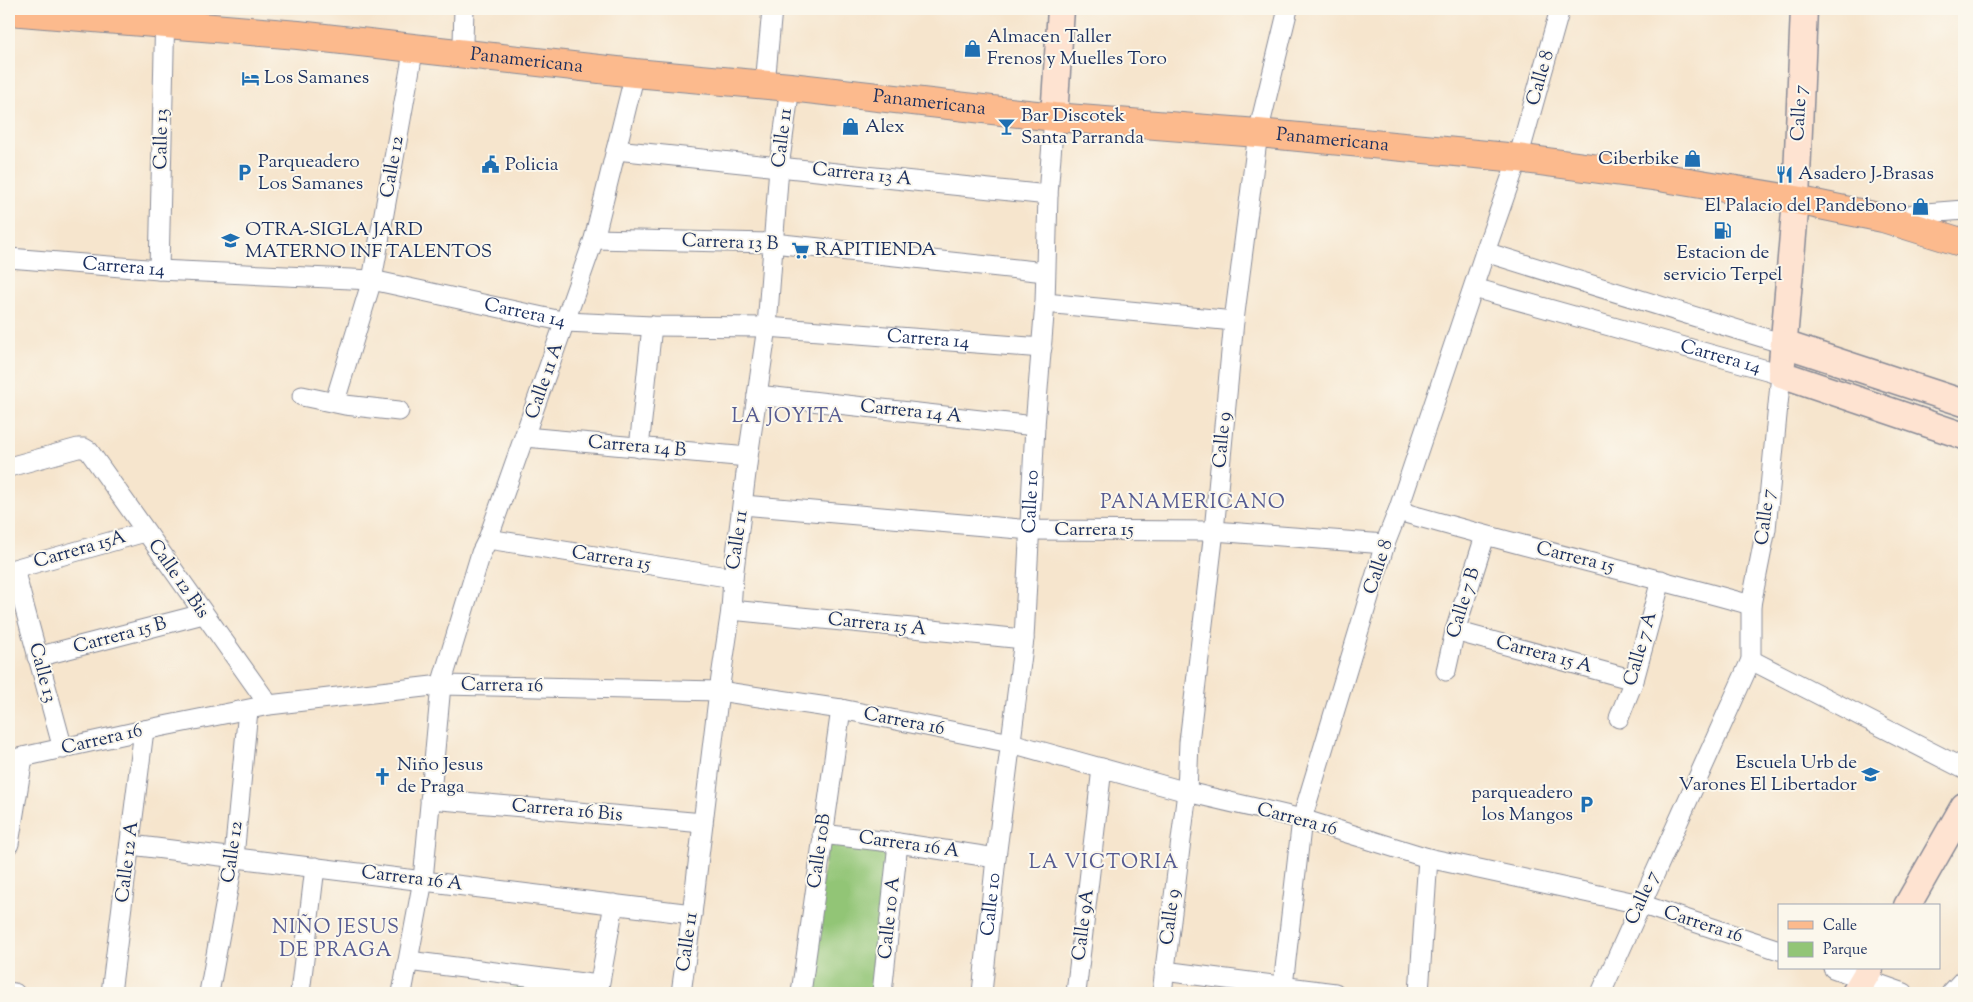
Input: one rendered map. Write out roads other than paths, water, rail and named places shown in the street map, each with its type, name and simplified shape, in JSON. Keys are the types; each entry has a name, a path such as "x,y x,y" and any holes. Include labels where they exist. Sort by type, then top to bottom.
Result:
{"main road":[{"name":"Panamericana","path":"99,9 165,16 298,35 635,73 1054,111 1260,127 1520,153 1659,177 1796,195 1913,214 1964,230"},
{"name":"Panamericana","path":"9,11 165,16 299,25 464,42 636,63 766,74 1054,111"},
{"name":"Panamericana","path":"1796,195 1883,218 1964,243"}],"street":[{"path":"464,9 464,42"},
{"path":"766,74 772,9"},
{"name":"Calle 10","path":"982,993 996,858 1024,639 1035,426 1045,303 1048,195 1061,9"},
{"name":"Calle 9","path":"1162,993 1187,792 1189,742 1214,531 1234,321 1260,127 1288,9"},
{"name":"Calle 8","path":"1283,986 1302,819 1385,544 1398,511 1520,153 1560,9"},
{"name":"Calle 7","path":"1603,993 1640,904 1751,660 1751,605 1766,529 1784,344 1796,195 1804,9"},
{"name":"Calle 13","path":"159,270 165,16"},
{"name":"Calle 12","path":"335,401 372,280 414,47"},
{"name":"Calle 11 A","path":"402,993 423,880 441,685 481,553 488,539 525,438 594,240 635,73"},
{"name":"Calle 11","path":"681,993 731,610 733,578 748,457 768,327 779,167 790,86"},
{"name":"Carrera 13 A","path":"616,150 1048,195"},
{"path":"1913,214 1964,210"},
{"name":"Carrera 13 B","path":"594,240 773,243 1045,272"},
{"name":"Carrera 14","path":"1485,252 1784,344 1964,402"},
{"name":"Carrera 14","path":"9,258 159,270 372,280 566,322 652,326 768,327 1042,348"},
{"name":"Carrera 14","path":"1474,288 1781,374 1964,436"},
{"path":"1045,303 1234,321"},
{"path":"638,448 652,326"},
{"name":"Carrera 14 A","path":"757,395 1035,426"},
{"path":"302,396 335,401 344,405 399,411"},
{"name":"Carrera 14 B","path":"525,438 748,457"},
{"name":"Calle 12 Bis","path":"9,467 78,448 84,448 89,451 269,705"},
{"name":"Carrera 15","path":"743,505 1030,530 1214,531 1385,544"},
{"name":"Carrera 15","path":"1398,511 1485,536 1662,580 1751,605"},
{"name":"Carrera 15A","path":"14,569 146,532"},
{"name":"Calle 7 B","path":"1446,671 1455,631 1485,536"},
{"name":"Carrera 15","path":"488,539 733,578"},
{"name":"Calle 13","path":"14,569 63,748"},
{"name":"Calle 7 A","path":"1620,718 1634,680 1662,580"},
{"name":"Carrera 15 A","path":"731,610 1024,639"},
{"name":"Carrera 15 B","path":"38,658 203,614"},
{"name":"Carrera 15 A","path":"1455,631 1634,680"},
{"path":"1751,660 1964,769"},
{"name":"Carrera 16","path":"16,759 144,730 269,705 441,685 719,692 841,709 1011,742 1187,792 1302,819 1428,858 1640,904 1778,950"},
{"name":"Calle 10B","path":"801,993 841,709"},
{"name":"Calle 12","path":"209,993 234,857 248,710"},
{"name":"Calle 12 A","path":"111,993 144,730"},
{"path":"9,844 16,759"},
{"name":"Calle 9A","path":"1076,993 1102,768"},
{"name":"Carrera 16 Bis","path":"430,799 703,823"},
{"path":"1908,904 1964,806"},
{"name":"Carrera 16 A","path":"822,834 996,858"},
{"name":"Calle 10 A","path":"882,993 898,843"},
{"name":"Carrera 16 A","path":"131,845 692,914"},
{"path":"1419,993 1428,858"},
{"path":"300,993 315,867"},
{"path":"408,961 598,989 614,904"},
{"path":"1838,970 1904,993"},
{"path":"1164,971 1335,993"},
{"path":"1951,993 1964,980"},
{"path":"9,992 15,993"}],"place":[{"name":"Almacen Taller Frenos y Muelles Toro","path":"973,48"},
{"name":"Los Samanes","path":"250,78"},
{"name":"Alex","path":"851,127"},
{"name":"Bar Discotek Santa Parranda","path":"1007,127"},
{"name":"Ciberbike","path":"1693,159"},
{"name":"Policia","path":"491,165"},
{"name":"Parqueadero Los Samanes","path":"244,173"},
{"name":"Asadero J-Brasas","path":"1784,174"},
{"name":"El Palacio del Pandebono","path":"1921,206"},
{"name":"Estacion de servicio Terpel","path":"1723,230"},
{"name":"OTRA-SIGLA JARD MATERNO INF TALENTOS","path":"231,241"},
{"name":"RAPITIENDA","path":"801,250"},
{"name":"Escuela Urb de Varones El Libertador","path":"1871,774"},
{"name":"Niño Jesus de Praga","path":"383,776"},
{"name":"parqueadero los Mangos","path":"1587,804"}],"district":[{"name":"LA JOYITA","path":"788,417"},
{"name":"PANAMERICANO","path":"1193,503"},
{"name":"LA VICTORIA","path":"1104,863"},
{"name":"NIÑO JESUS DE PRAGA","path":"336,940"}]}
